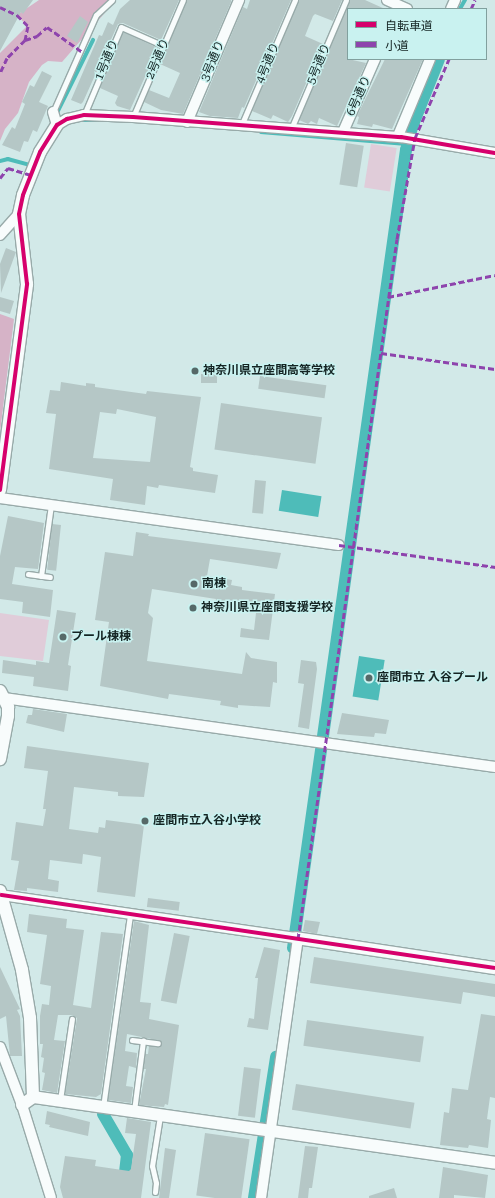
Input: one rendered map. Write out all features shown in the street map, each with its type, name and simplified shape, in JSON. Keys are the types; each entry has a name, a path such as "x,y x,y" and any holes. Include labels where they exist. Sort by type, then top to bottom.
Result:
{"street":[{"name":"3号通り","path":"187,122 239,0"},
{"path":"387,0 401,6"},
{"name":"6号通り","path":"343,132 375,60"},
{"path":"399,136 430,60"},
{"path":"52,112 57,125"},
{"path":"0,490 27,284 19,214 23,195 40,152 57,125 67,119 84,115 133,118 399,136 495,153"},
{"path":"0,235 19,214"},
{"path":"0,498 339,545"},
{"path":"0,759 8,716 2,695 495,766"},
{"path":"33,1097 30,1018 22,970 1,893 130,914 495,968"},
{"path":"261,1198 293,938"},
{"path":"0,1047 22,1105 51,1198"},
{"path":"22,1105 33,1097 269,1132 495,1162"}],"lane":[{"path":"52,112 96,15 112,0"},
{"name":"2号通り","path":"133,118 183,0"},
{"name":"4号通り","path":"241,126 294,0"},
{"name":"5号通り","path":"291,129 346,0"},
{"name":"1号通り","path":"84,115 121,27 164,46"},
{"path":"41,576 51,505"},
{"path":"28,574 50,577"},
{"path":"102,1108 130,914"},
{"path":"60,1101 72,1019"},
{"path":"132,1040 158,1043"},
{"path":"134,1112 143,1041"},
{"path":"155,1192 152,1166 160,1116"}],"shaded area":[{"path":"39,0 116,0 62,62 48,61 42,65 29,82 18,113 5,129 0,141 0,53 27,26 17,15"},
{"path":"371,144 397,148 390,192 364,187"},
{"path":"0,314 14,319 0,432"},
{"path":"0,613 49,620 43,661 0,656"}],"water":[{"path":"282,490 322,496 318,517 279,511"},
{"name":"座間市立 入谷プール","path":"359,656 385,660 378,701 353,696"}],"building":[{"path":"0,0 33,0 23,14 21,12 0,51"},
{"path":"130,0 179,0 161,40 123,23 118,24 83,102 81,104 71,100 99,35 102,36 108,22 113,25 120,9"},
{"path":"187,0 231,0 231,2 183,114 161,110 144,102 149,90 169,98 180,73 160,64"},
{"path":"250,0 291,0 244,108 242,107 238,118 210,116 199,112 243,7 247,9"},
{"path":"299,0 342,0 333,21 315,14 313,16 305,36 323,44 288,122 273,115 271,119 252,111"},
{"path":"350,0 365,0 383,8 347,8 347,60 366,63 337,126 319,118 317,124 311,121 308,124 299,120"},
{"path":"80,16 88,22 77,43 67,36"},
{"path":"123,32 158,48 130,110 117,106 115,103 118,96 100,88"},
{"path":"385,60 423,60 392,129 373,124 372,127 357,124 359,117 357,116"},
{"path":"42,71 52,76 39,102 48,106 37,132 33,130 28,142 24,141 20,152 2,145 12,127 15,129 25,104 22,102 30,85 34,87"},
{"path":"346,143 364,146 357,187 339,184"},
{"path":"6,248 16,252 1,293 0,264"},
{"path":"0,297 14,301 10,314 0,311"},
{"path":"201,374 217,374 217,383 201,383"},
{"path":"260,376 326,385 325,398 258,389"},
{"path":"61,382 86,386 86,383 95,384 95,387 146,394 147,391 201,397 190,467 193,468 193,471 218,475 215,493 159,485 158,488 147,486 145,505 110,500 113,479 49,469 56,414 46,413 50,390 60,391","holes":["117,409 156,417 150,462 93,458 100,412 116,414"]},
{"path":"221,403 322,417 315,464 214,450"},
{"path":"255,480 266,481 263,514 252,513"},
{"path":"8,516 44,523 38,569 15,567 12,584 53,590 50,617 22,613 23,602 0,599 0,556"},
{"path":"52,524 61,525 56,571 47,570"},
{"path":"136,532 149,534 148,536 281,553 277,569 210,559 207,576 232,580 231,585 242,587 242,590 275,594 269,640 240,637 241,628 254,630 256,613 221,608 215,605 216,599 152,589 148,613 153,618 147,661 242,674 246,652 251,658 277,662 277,683 273,682 270,707 238,705 238,708 220,705 221,701 169,694 168,699 100,686 109,622 95,620 105,552 133,556"},
{"path":"57,610 76,613 68,665 71,666 68,691 33,686 34,677 2,673 3,660 36,665 36,661 49,663"},
{"path":"301,660 316,662 317,669 309,729 298,727 304,684 298,683"},
{"path":"33,709 67,714 64,732 26,723 28,715 32,715"},
{"path":"342,713 389,720 386,734 375,733 374,737 337,734"},
{"path":"27,746 149,763 144,797 118,796 118,792 74,787 69,829 98,833 99,827 105,828 106,820 144,825 135,897 97,892 101,857 83,854 82,864 50,860 48,879 59,881 58,892 27,888 27,891 14,890 19,861 11,860 16,822 43,826 46,809 43,809 48,771 24,768"},
{"path":"148,898 180,902 179,911 147,907"},
{"path":"29,914 67,919 66,928 84,930 73,1005 91,1008 101,932 123,934 101,1094 96,1097 65,1094 77,1018 72,1015 58,1015 54,1040 65,1041 57,1093 42,1090 45,1073 42,1072 44,1058 41,1057 43,1044 40,1044 40,1016 42,1004 49,1005 51,986 40,984 47,935 27,932"},
{"path":"305,920 320,922 317,934 303,931"},
{"path":"134,921 149,925 140,1002 151,1003 149,1019 179,1025 168,1105 165,1104 164,1107 139,1105 146,1069 143,1069 145,1054 148,1054 149,1046 159,1047 161,1041 127,1034 125,1051 137,1053 136,1068 129,1066 126,1086 133,1087 131,1103 108,1100"},
{"path":"174,933 190,936 177,1004 161,1001"},
{"path":"264,947 280,950 268,1030 247,1027 249,1018 254,1019 258,978 255,978"},
{"path":"314,957 495,984 495,997 463,992 461,1004 310,983"},
{"path":"0,967 20,1009 17,1010 20,1016 22,1056 10,1056 6,1016 0,1019"},
{"path":"481,1014 495,1016 495,1098 490,1097 487,1119 491,1120 488,1148 469,1145 468,1148 440,1145 444,1112 449,1113 452,1088 468,1090"},
{"path":"307,1020 424,1036 420,1062 303,1046"},
{"path":"244,1067 261,1069 255,1118 238,1116"},
{"path":"296,1084 415,1103 410,1128 292,1110"},
{"path":"47,1111 90,1122 88,1136 49,1127 50,1125 45,1124"},
{"path":"127,1118 151,1122 141,1198 63,1198 60,1187 65,1156 96,1160 95,1166 129,1171 131,1169 136,1134 125,1133"},
{"path":"205,1133 250,1139 241,1198 215,1198 196,1195"},
{"path":"305,1146 318,1147 312,1188 309,1188 308,1198 298,1198"},
{"path":"165,1148 176,1150 169,1198 159,1198"},
{"path":"443,1167 488,1175 485,1198 454,1195 454,1198 439,1198"},
{"path":"394,1188 397,1198 369,1198 369,1196"}],"waterway":[{"path":"461,8 465,0"},
{"path":"57,113 93,40"},
{"path":"293,948 406,150 412,127 439,60"},
{"path":"80,120 98,120"},
{"path":"261,132 407,144"},
{"path":"0,161 8,159 30,165 31,163"},
{"path":"254,1198 276,1057"},
{"path":"103,1114 127,1155 122,1198"}],"marked path":[{"path":"471,8 475,0"},
{"path":"0,7 17,15 28,26 25,40 7,58 0,73"},
{"path":"25,40 37,36 47,27 81,51"},
{"path":"298,939 397,239 415,138 449,60"},
{"path":"0,178 8,168 31,175"},
{"path":"388,297 495,275"},
{"path":"381,353 495,369"},
{"path":"339,545 495,567"}],"cycle path":[{"path":"0,490 27,284 19,214 23,195 40,152 57,125 67,119 84,115 133,117 401,137 495,153"},
{"path":"1,895 495,968"}],"place":[{"name":"神奈川県立座間高等学校","path":"195,371"},
{"name":"南棟","path":"194,584"},
{"name":"神奈川県立座間支援学校","path":"193,608"},
{"name":"プール棟棟","path":"63,637"},
{"name":"座間市立 入谷プール","path":"369,678"},
{"name":"座間市立入谷小学校","path":"145,821"}]}
